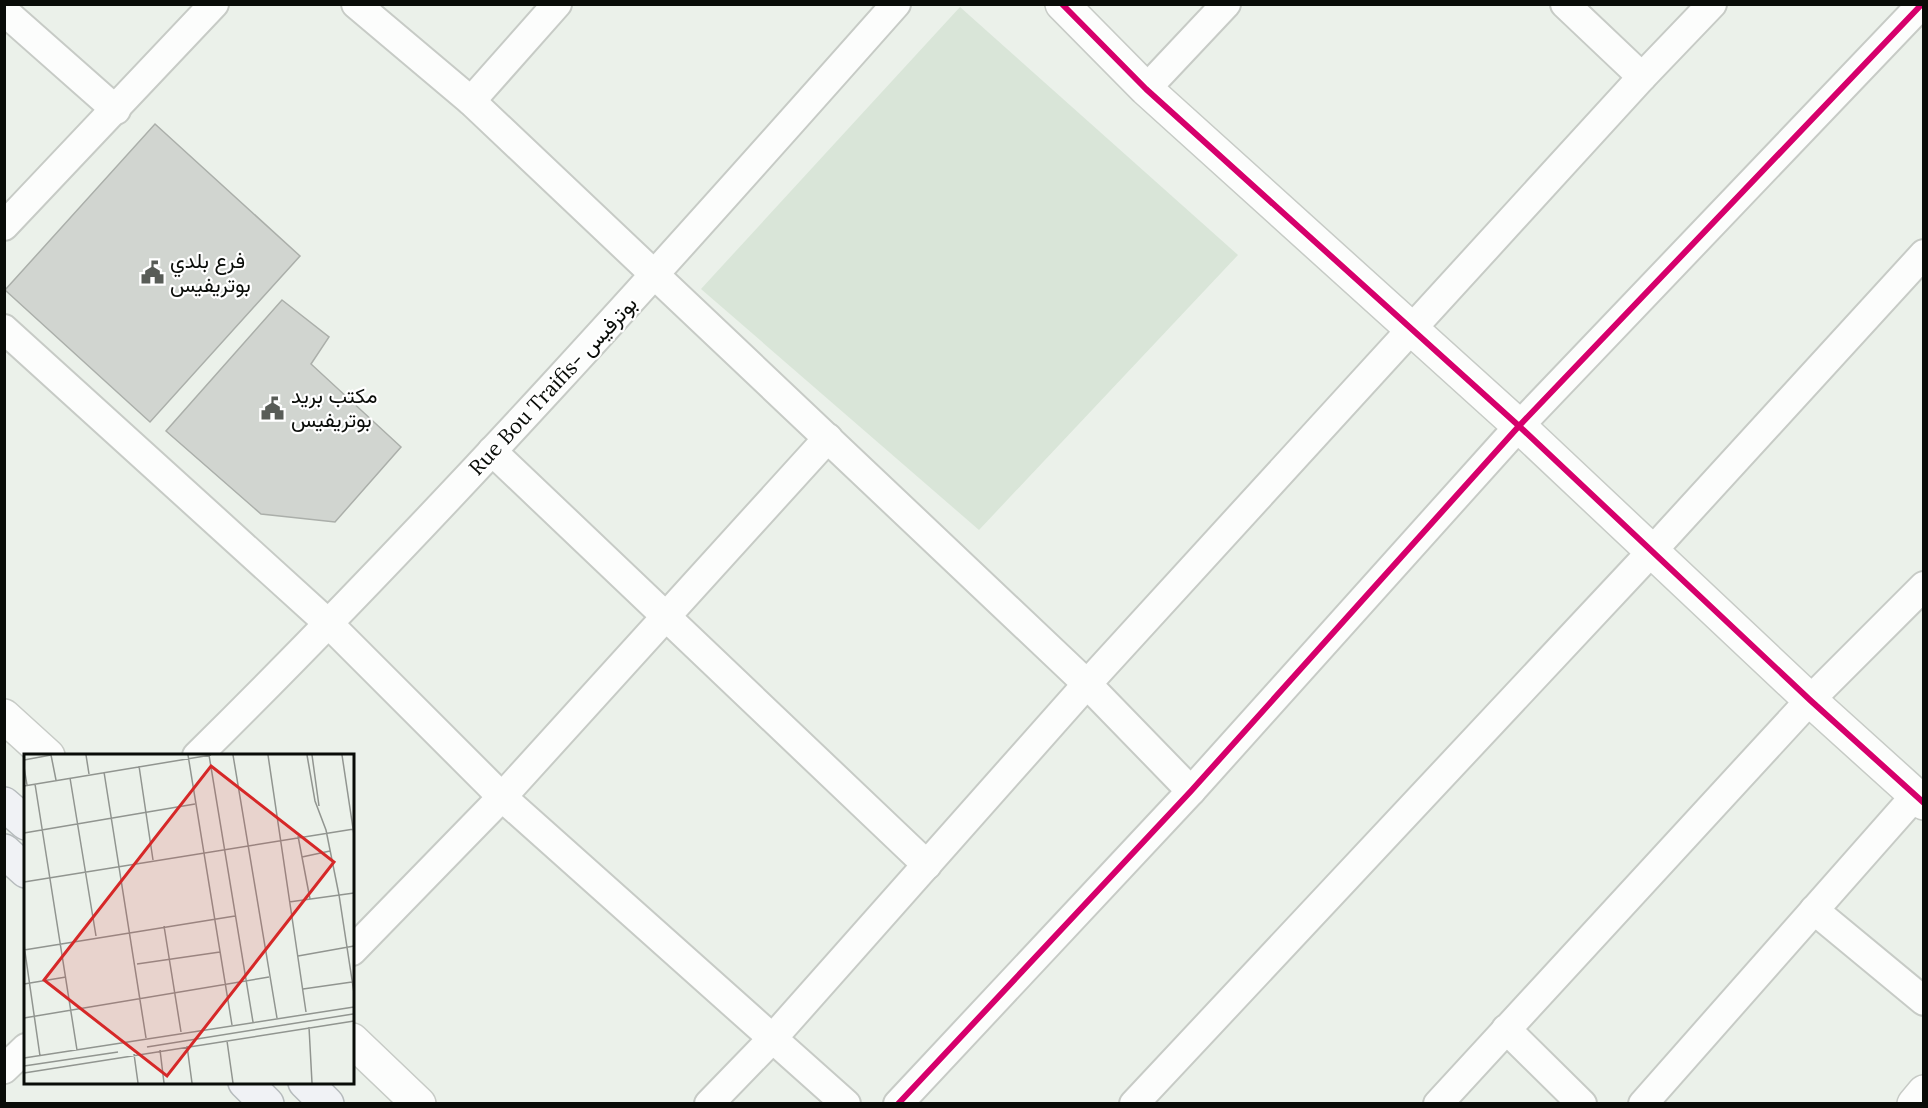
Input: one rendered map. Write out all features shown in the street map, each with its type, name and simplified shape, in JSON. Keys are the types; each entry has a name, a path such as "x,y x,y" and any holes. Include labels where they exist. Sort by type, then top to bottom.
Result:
{"highway":[{"path":"4,804 24,821"},
{"path":"4,851 24,869"},
{"path":"306,1084 327,1104"}],"street":[{"path":"4,226 214,4"},
{"path":"356,4 471,100 1087,684 1191,791"},
{"path":"471,100 557,4"},
{"name":"Rue Bou Traifis- بوترفيس","path":"199,754 330,625 656,275 896,4"},
{"path":"1062,4 1146,89 1412,332 1519,426 1810,700 1919,799 1814,910 1643,1104"},
{"path":"1146,89 1226,4"},
{"path":"1565,4 1642,77"},
{"path":"709,1104 772,1039 1087,684 1412,332 1642,77 1712,4"},
{"path":"897,1104 1191,791 1519,426 1922,4"},
{"path":"4,11 116,110"},
{"path":"1134,1104 1653,550 1923,254"},
{"path":"4,329 330,625 502,797 846,1104"},
{"path":"354,949 502,797 828,438"},
{"path":"492,451 927,865"},
{"path":"1438,1104 1810,700 1923,586"},
{"path":"4,716 46,754"},
{"path":"1814,910 1923,1001"},
{"path":"1506,1029 1581,1104"},
{"path":"354,1042 419,1104"},
{"path":"4,1069 24,1050"},
{"path":"1914,1104 1923,1092"}],"shaded area":[{"path":"960,7 1238,255 979,530 701,289"}],"building":[{"name":"فرع بلدي بوتريفيس","path":"155,124 300,256 150,422 5,290"},
{"name":"مكتب بريد بوتريفيس","path":"282,300 329,337 311,364 401,447 335,522 261,514 166,431"}],"cycle path":[{"path":"1062,4 1146,89 1519,426 1810,700 1924,803"},
{"path":"898,1104 1191,791 1519,426 1922,4"}],"place":[{"name":"فرع بلدي بوتريفيس","path":"152,273"},
{"name":"مكتب بريد بوتريفيس","path":"273,408"}]}
